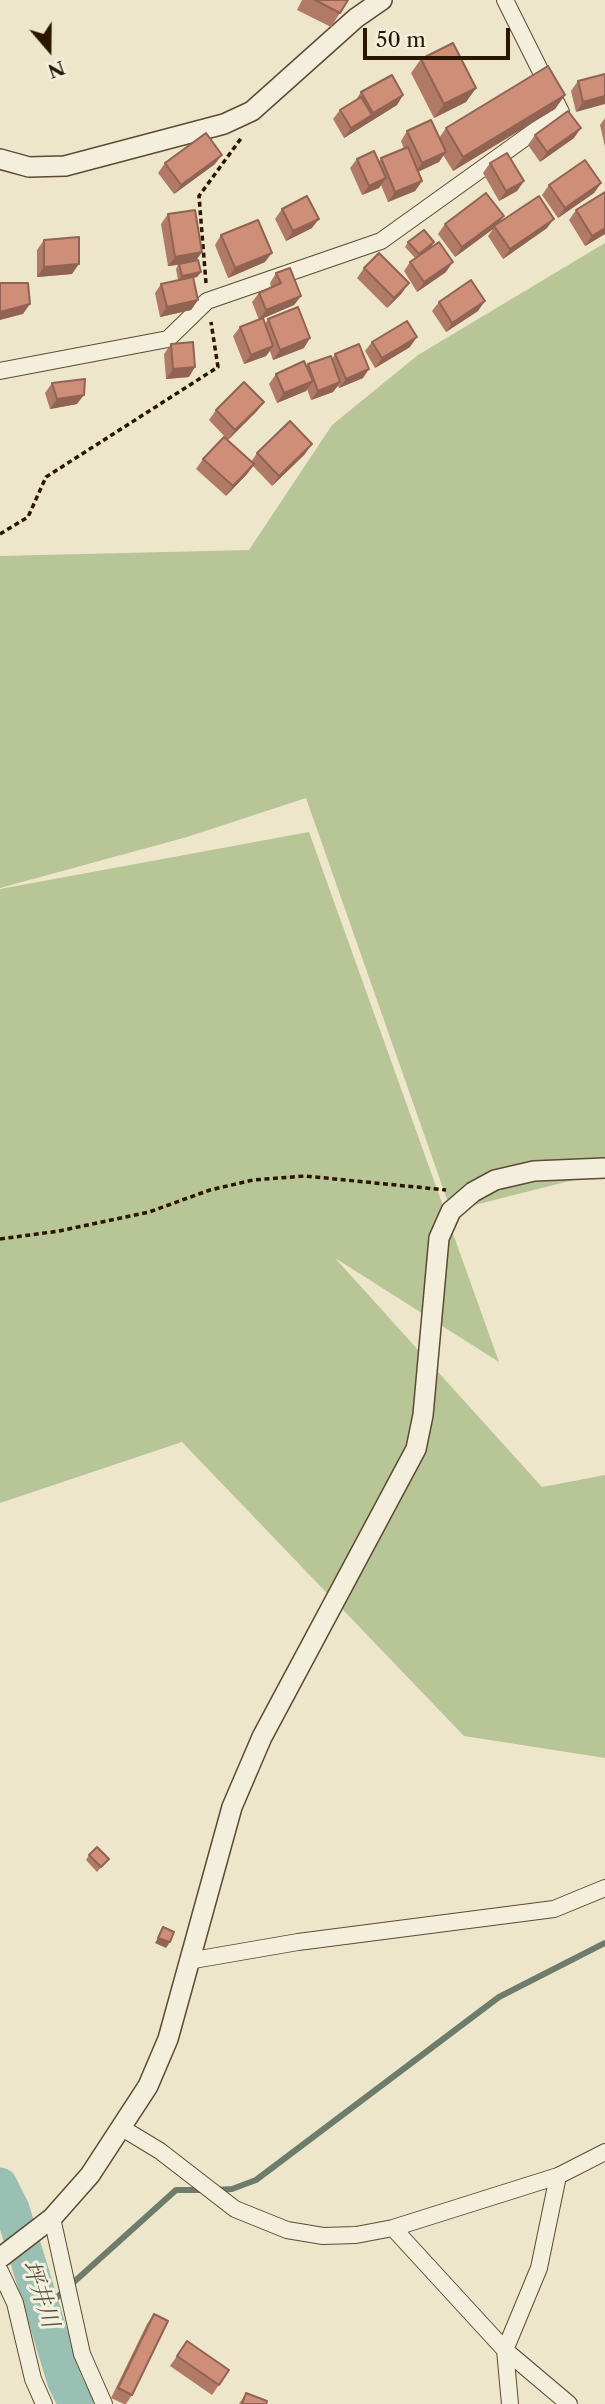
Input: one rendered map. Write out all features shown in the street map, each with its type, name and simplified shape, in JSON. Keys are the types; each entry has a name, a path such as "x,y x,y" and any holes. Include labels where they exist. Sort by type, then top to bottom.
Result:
{"street":[{"path":"0,159 29,167 65,166 224,124 252,111 356,18 382,0"},
{"path":"0,371 168,339 207,301 381,242 561,112 505,0"},
{"path":"44,2404 33,2379 2,2261 47,2221 90,2175 148,2086 168,2039 232,1807 262,1737 416,1449 422,1415 439,1238 451,1212 473,1192 495,1180 534,1171 605,1168"},
{"path":"188,1961 298,1942 554,1909 605,1888"},
{"path":"122,2128 160,2151 235,2209 287,2230 323,2235 356,2235 393,2228 558,2176 605,2152"},
{"path":"510,2404 505,2350 539,2268 558,2176"},
{"path":"47,2221 82,2354 98,2396 104,2404"},
{"path":"393,2228 505,2350 569,2404"}],"path":[{"path":"0,534 28,517 46,477 218,367 207,301 199,196 244,133"},
{"path":"0,1239 59,1231 149,1212 210,1189 253,1180 305,1177 473,1192"}],"green space":[{"path":"605,243 605,1172 451,1211 306,798 187,837 0,888 0,556 249,550 332,425 418,355"},
{"path":"309,832 499,1362 335,1258 542,1487 605,1475 605,1758 464,1736 182,1442 0,1503 0,889"}],"building":[{"path":"315,0 348,0 340,13"},
{"path":"453,43 476,88 444,104 421,59"},
{"path":"548,66 565,95 463,157 446,128"},
{"path":"605,74 605,96 583,102 578,81"},
{"path":"392,75 403,95 373,113 361,92"},
{"path":"361,97 372,115 351,128 340,110"},
{"path":"568,111 581,128 547,152 535,135"},
{"path":"431,120 446,152 422,163 407,131"},
{"path":"206,133 222,155 181,185 165,163"},
{"path":"408,147 422,181 395,192 381,158"},
{"path":"374,151 386,178 369,186 357,159"},
{"path":"507,153 524,181 506,191 490,163"},
{"path":"585,160 601,183 565,208 549,185"},
{"path":"605,192 605,228 592,236 576,210"},
{"path":"486,193 504,216 462,247 445,224"},
{"path":"307,196 319,219 293,231 282,209"},
{"path":"539,196 554,219 510,249 494,226"},
{"path":"195,210 202,252 175,257 168,214"},
{"path":"258,220 272,253 235,268 221,235"},
{"path":"424,230 434,242 419,254 408,242"},
{"path":"79,237 79,264 44,267 44,240"},
{"path":"439,242 453,262 424,282 410,262"},
{"path":"379,253 409,283 394,298 364,268"},
{"path":"198,260 201,272 182,276 179,264"},
{"path":"290,268 301,296 266,310 259,293 281,283 276,273"},
{"path":"193,277 198,300 167,307 161,284"},
{"path":"471,280 485,301 452,323 439,302"},
{"path":"0,283 28,283 30,304 0,312"},
{"path":"298,307 310,338 280,350 268,319"},
{"path":"263,318 273,346 251,355 240,327"},
{"path":"407,321 417,337 382,358 372,342"},
{"path":"193,342 195,367 173,369 171,344"},
{"path":"359,344 369,369 346,379 335,354"},
{"path":"331,356 340,382 318,391 308,364"},
{"path":"304,361 313,381 284,393 276,374"},
{"path":"85,379 84,395 57,399 52,383"},
{"path":"244,382 264,402 235,430 216,410"},
{"path":"290,421 312,444 279,476 257,453"},
{"path":"224,437 254,464 233,486 203,459"},
{"path":"97,1847 109,1859 101,1867 89,1855"},
{"path":"163,1927 174,1932 170,1942 158,1938"},
{"path":"154,2314 168,2321 132,2395 118,2388"},
{"path":"187,2341 229,2370 219,2385 177,2356"},
{"path":"246,2393 267,2401 266,2404 242,2404"}],"waterway":[{"path":"217,2190 232,2189 256,2180 499,1997 605,1943"},
{"name":"坪井川","path":"0,2185 12,2209 65,2382 76,2404"},
{"path":"44,2309 176,2190 203,2190"}]}
